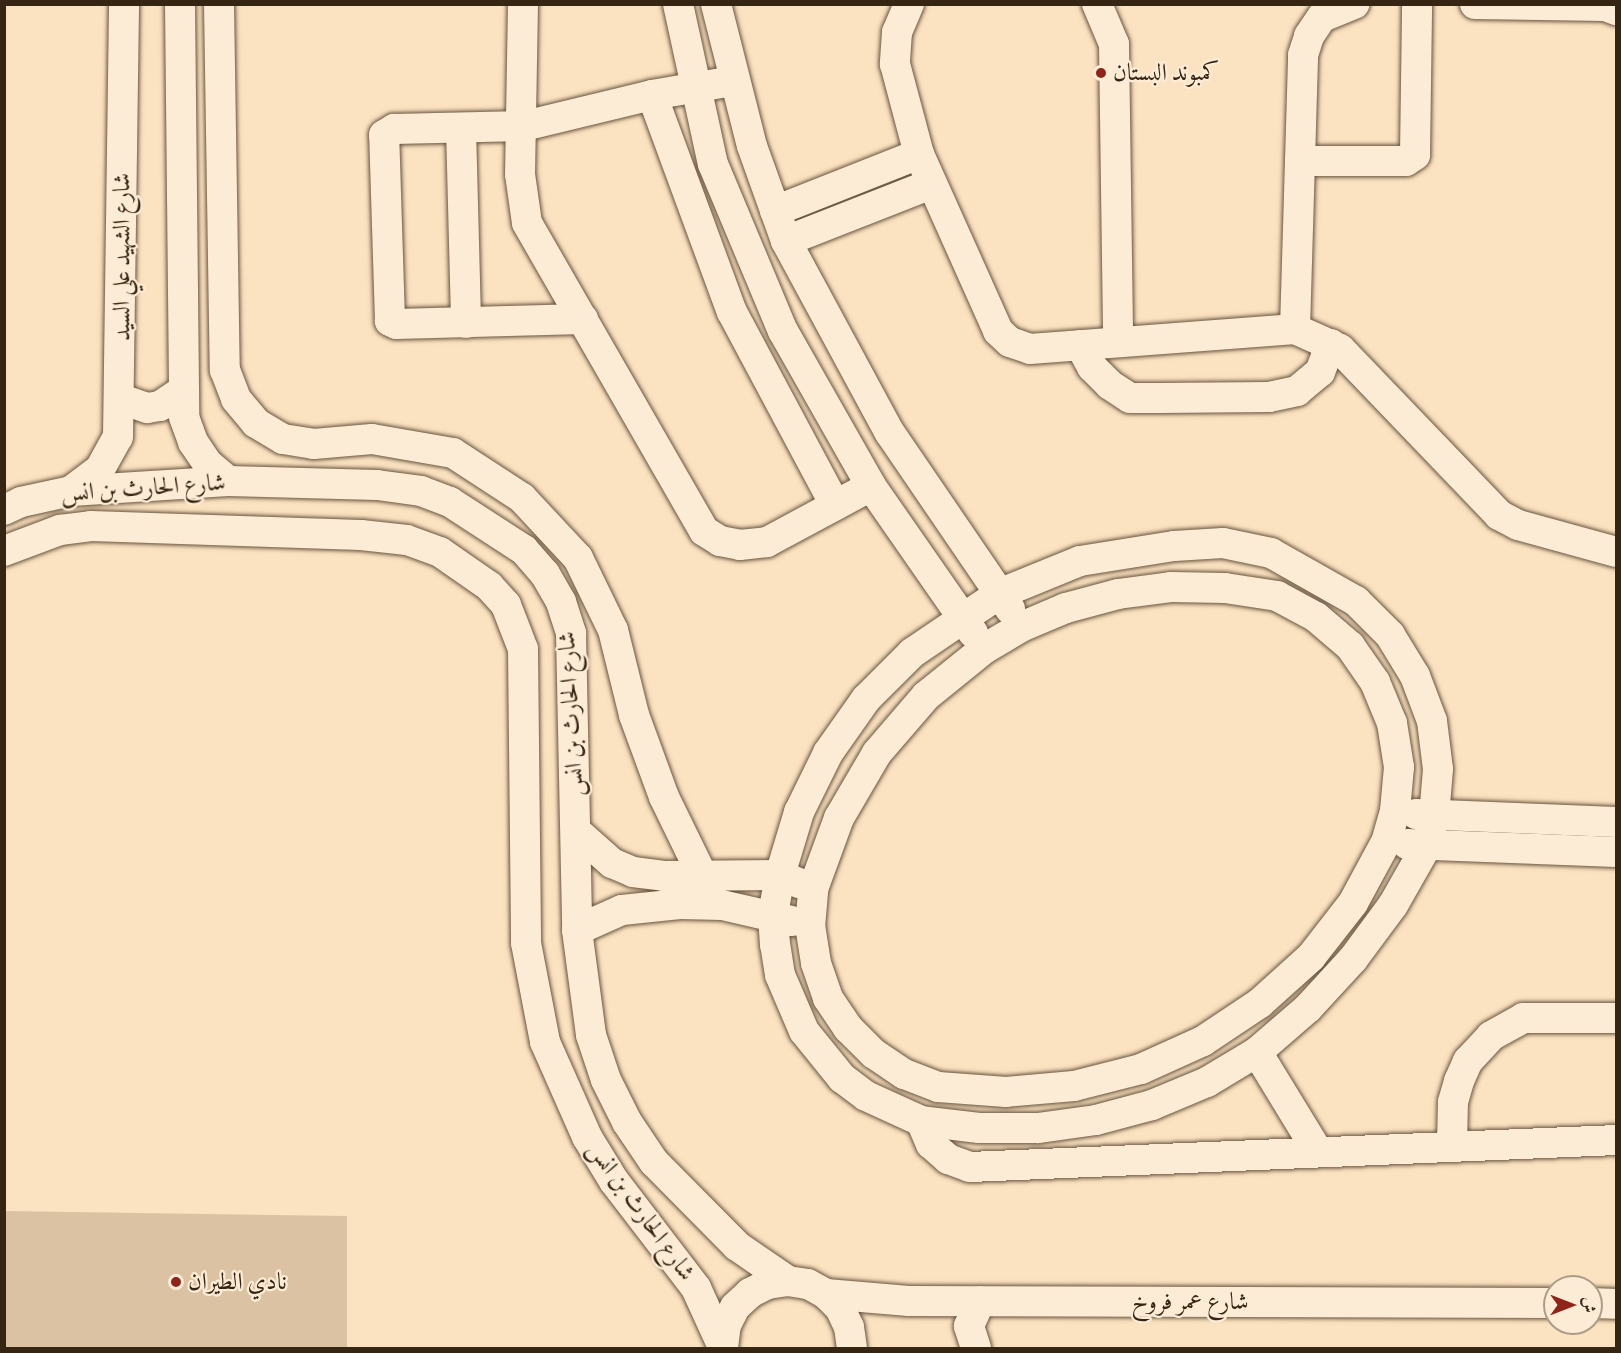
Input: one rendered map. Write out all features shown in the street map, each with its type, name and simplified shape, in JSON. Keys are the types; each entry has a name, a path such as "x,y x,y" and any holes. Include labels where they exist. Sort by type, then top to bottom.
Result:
{"street":[{"name":"شارع الشهيد علي السيد","path":"71,491 100,469 118,437 122,399 124,4"},
{"path":"180,4 184,417 193,442 208,464 228,481"},
{"path":"219,4 225,370 236,399 256,423 284,439 314,444 372,440 453,453 522,498 578,558 614,630 634,715 664,796 702,875"},
{"path":"523,4 524,126 520,174 527,223 704,531 720,541 740,545 767,542 871,486"},
{"path":"678,4 693,87 713,164 739,232 783,331 871,486 984,649"},
{"path":"716,4 733,81 786,241 890,433 1021,627"},
{"path":"909,4 897,32 895,64 919,154 929,185 998,331 1010,342 1030,349 1295,329 1331,344 1500,515 1518,525 1617,552"},
{"path":"1097,4 1114,44 1118,342"},
{"path":"1295,329 1303,56 1309,36 1322,17 1355,4"},
{"path":"1300,161 1407,160 1415,155 1417,4"},
{"path":"1475,4 1605,6 1617,10"},
{"path":"583,319 396,324 388,318 382,138 394,129 524,126 652,94 733,81"},
{"path":"652,94 732,312 835,506"},
{"path":"461,128 466,323"},
{"path":"775,211 919,154"},
{"path":"786,241 929,185"},
{"path":"1080,345 1092,367 1110,385 1130,398 1159,398 1269,397 1297,390 1320,372 1331,344"},
{"path":"122,399 147,408 160,406 182,391"},
{"name":"شارع الحارث بن انس","path":"4,510 21,502 71,491 228,481 377,484 421,491 450,502 524,549 556,593 571,633 577,832 577,930 591,1035 606,1080 627,1122 654,1162 737,1246 788,1281"},
{"name":"شارع الحارث بن انس","path":"4,552 40,536 91,526 361,535 407,540 440,552 489,586 506,604 523,649 526,944 545,1042 586,1137 614,1181 696,1288 723,1347"},
{"path":"1223,543 1271,553 1316,575 1363,608 1390,635 1415,676 1432,721 1438,769 1434,817 1426,847 1394,905 1353,959 1308,1008 1257,1052 1207,1082 1152,1105 1096,1120 1003,1128 921,1121 866,1096 842,1078 804,1031 780,975 773,915 780,875 799,812 828,753 859,708 912,653 999,594 1080,561 1174,546 1223,543"},
{"path":"489,586 524,549"},
{"path":"1171,587 1225,588 1277,596 1316,617 1341,639 1376,682 1392,723 1399,767 1395,811 1386,842 1353,903 1311,957 1260,1004 1182,1050 1140,1069 1074,1086 1006,1092 938,1087 904,1074 874,1054 848,1028 828,998 816,963 810,927 813,889 839,818 877,753 926,696 984,649 1021,627 1066,608 1118,594 1171,587"},
{"path":"1395,811 1434,817 1617,822"},
{"path":"577,832 612,863 633,872 780,875 813,889"},
{"path":"1386,842 1426,847 1617,852"},
{"path":"577,930 622,910 680,904 722,906 773,915 810,927"},
{"path":"1452,1145 1453,1102 1459,1081 1468,1061 1491,1036 1523,1018 1617,1018"},
{"path":"1257,1052 1318,1152"},
{"path":"921,1121 931,1144 948,1159 970,1167 1452,1145 1617,1140"},
{"path":"723,1347 726,1325 750,1293 768,1284 788,1281 808,1284 826,1294 840,1308 849,1327 852,1348"},
{"name":"شارع عمر فروخ","path":"826,1294 909,1301 1543,1303"},
{"path":"976,1348 969,1326 980,1301"}],"shaded area":[{"name":"نادي الطيران","path":"5,1211 347,1216 347,1348 5,1348"}],"place":[{"name":"كمبوند البستان","path":"1101,73"},
{"name":"نادي الطيران","path":"176,1282"}]}
